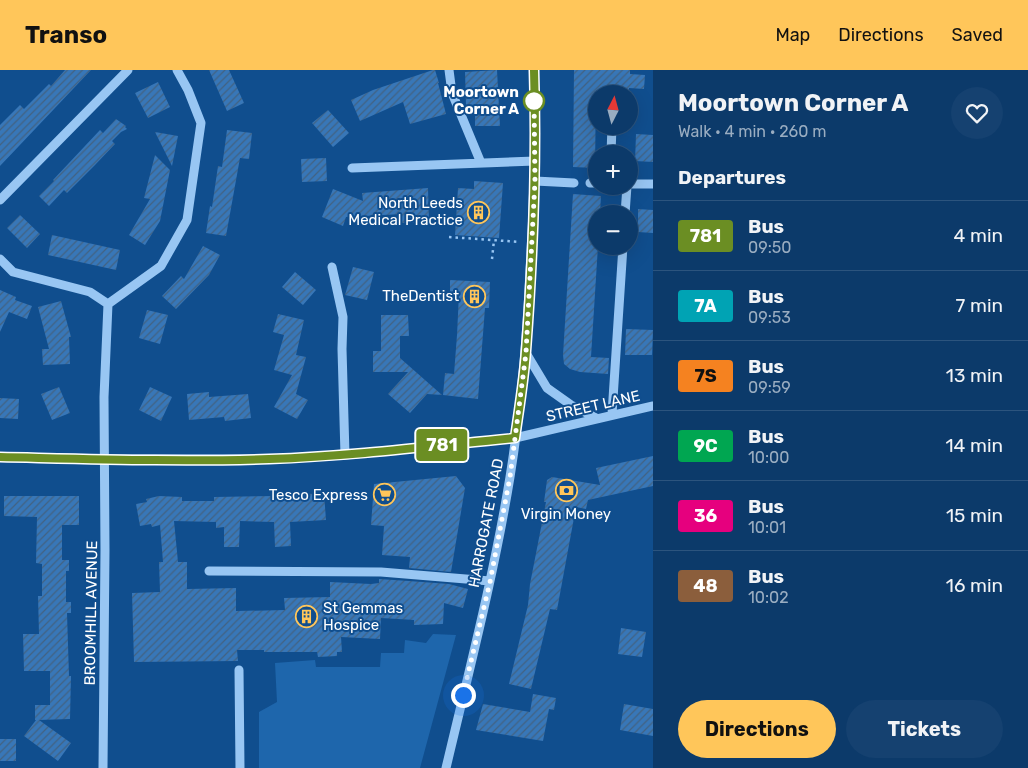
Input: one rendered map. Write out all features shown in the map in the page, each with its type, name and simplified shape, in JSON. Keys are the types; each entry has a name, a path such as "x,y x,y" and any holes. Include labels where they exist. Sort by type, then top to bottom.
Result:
{"street":[{"path":"0,200 128,70"},
{"path":"0,259 13,272 90,292 108,304 161,266 187,220 201,123 188,90 177,70"},
{"path":"449,70 452,93 481,164"},
{"name":"HARROGATE ROAD","path":"446,768 490,582 510,477 526,353 535,181 534,70"},
{"path":"352,168 534,161"},
{"path":"535,181 574,183"},
{"path":"638,185 653,184"},
{"path":"612,414 622,255"},
{"path":"332,267 344,317 342,349 345,455"},
{"name":"BROOMHILL AVENUE","path":"102,768 104,397 108,304"},
{"path":"526,353 547,388 571,405 596,418"},
{"name":"STREET LANE","path":"0,456 105,459 269,459 345,455 515,438 653,406"},
{"path":"209,571 381,572 490,582"},
{"path":"239,670 240,768"}],"path":[{"path":"449,237 532,242"},
{"path":"492,259 494,240"}],"shaded area":[{"path":"433,634 456,635 420,768 259,768 259,712 277,702 275,663 315,660 316,667 380,667 381,653 404,653 405,640 426,643"}],"building":[{"path":"65,70 91,70 0,166 0,125 20,105 24,109 49,84 51,86"},
{"path":"209,70 229,70 244,103 227,111"},
{"path":"435,70 439,83 446,114 410,124 403,102 360,121 351,100 373,90"},
{"path":"497,70 500,126 475,126 475,106 466,106 465,72"},
{"path":"574,70 630,70 630,74 645,75 644,89 638,89 638,85 588,85 588,135 595,135 595,145 588,145 588,168 573,167"},
{"path":"158,82 170,107 148,118 135,93"},
{"path":"328,110 349,133 333,147 312,123"},
{"path":"116,119 126,126 127,129 112,141 115,144 67,193 64,190 49,206 39,196 100,130 103,133"},
{"path":"227,130 252,133 249,159 240,158 226,236 206,233 218,166 222,167"},
{"path":"155,132 178,136 172,166"},
{"path":"636,135 653,135 653,162 638,161 638,145 636,145"},
{"path":"155,155 170,170 160,221 145,245 129,235 150,199 144,198"},
{"path":"326,158 327,181 302,182 301,159"},
{"name":"North Leeds Medical Practice","path":"474,181 503,183 499,238 455,235 458,188 474,189"},
{"path":"428,188 429,222 402,223 402,214 346,217 343,226 322,217 333,189 363,201 362,193"},
{"path":"573,194 601,196 600,205 588,205 588,255 597,255 591,357 609,358 608,374 580,372 570,369 564,364"},
{"path":"638,209 653,210 653,233 638,232"},
{"path":"20,215 40,234 27,248 7,228"},
{"path":"52,235 120,250 116,270 48,255"},
{"path":"203,246 220,255 209,275 176,309 162,296 181,276 184,279"},
{"path":"353,267 374,272 367,300 345,295"},
{"path":"295,272 316,290 303,305 282,287"},
{"path":"450,280 490,282 489,308 485,308 478,399 443,395 445,373 454,374 457,335 459,293 450,293"},
{"path":"0,290 16,297 15,300 32,306 27,319 9,312 0,332"},
{"path":"61,301 71,337 69,337 70,364 43,365 42,349 49,349 38,307"},
{"path":"147,310 168,315 160,344 139,338"},
{"path":"278,314 304,320 296,355 306,357 296,394 308,400 297,419 274,407 292,375 274,370 284,335 273,332"},
{"path":"381,315 408,315 409,336 400,336 400,358 442,395 427,394 410,413 388,394 408,372 373,372 373,351 381,351"},
{"path":"626,329 653,330 652,355 625,355"},
{"path":"59,387 70,413 52,420 41,394"},
{"path":"150,387 172,397 161,421 139,410"},
{"path":"209,392 209,397 248,394 251,418 225,421 224,417 189,420 187,394"},
{"path":"0,398 19,399 18,419 0,418"},
{"path":"653,456 653,486 588,500 586,509 576,507 557,610 550,609 531,689 509,684 528,605 530,584 546,502 544,502 547,480 552,477 600,485 596,468"},
{"path":"456,476 465,488 451,572 409,568 410,557 382,555 384,526 371,525 374,484"},
{"path":"324,493 326,520 290,522 291,546 275,547 274,522 240,521 239,547 224,547 224,527 216,528 216,522 174,521 178,562 187,562 187,589 236,588 236,611 285,610 284,598 330,597 330,582 371,584 379,583 379,579 409,581 449,584 468,589 463,608 444,603 443,624 414,625 414,620 381,618 380,639 341,637 342,652 337,652 337,656 318,657 317,652 237,650 238,661 134,662 132,593 160,592 159,562 163,562 160,525 152,527 151,524 140,526 136,504 147,502 146,499 159,496 182,497 182,501 214,501 214,497"},
{"path":"4,496 79,496 79,525 62,525 62,560 69,560 69,571 66,571 66,602 71,602 71,613 67,613 69,676 71,676 70,719 39,720 71,743 58,761 24,736 36,720 35,705 50,705 50,671 24,671 23,634 39,634 38,596 42,596 42,564 36,563 37,517 4,516"},
{"path":"621,628 646,632 642,657 618,654"},
{"path":"533,694 556,698 554,710 549,709 543,741 476,730 483,704 530,712"},
{"path":"624,704 653,709 653,736 620,730"},
{"path":"0,739 16,739 16,761 0,761"}],"bus line":[{"name":"781","path":"0,457 269,459 345,455 515,438 526,353 535,181 534,70"}],"place":[{"name":"Moortown Corner A","path":"534,101"},
{"name":"North Leeds Medical Practice","path":"479,212"},
{"name":"TheDentist","path":"475,296"},
{"name":"Virgin Money","path":"566,491"},
{"name":"Tesco Express","path":"384,495"},
{"name":"St Gemmas Hospice","path":"307,617"}],"route":[{"path":"463,695 490,582 510,477 526,353 535,181 534,101"}]}
